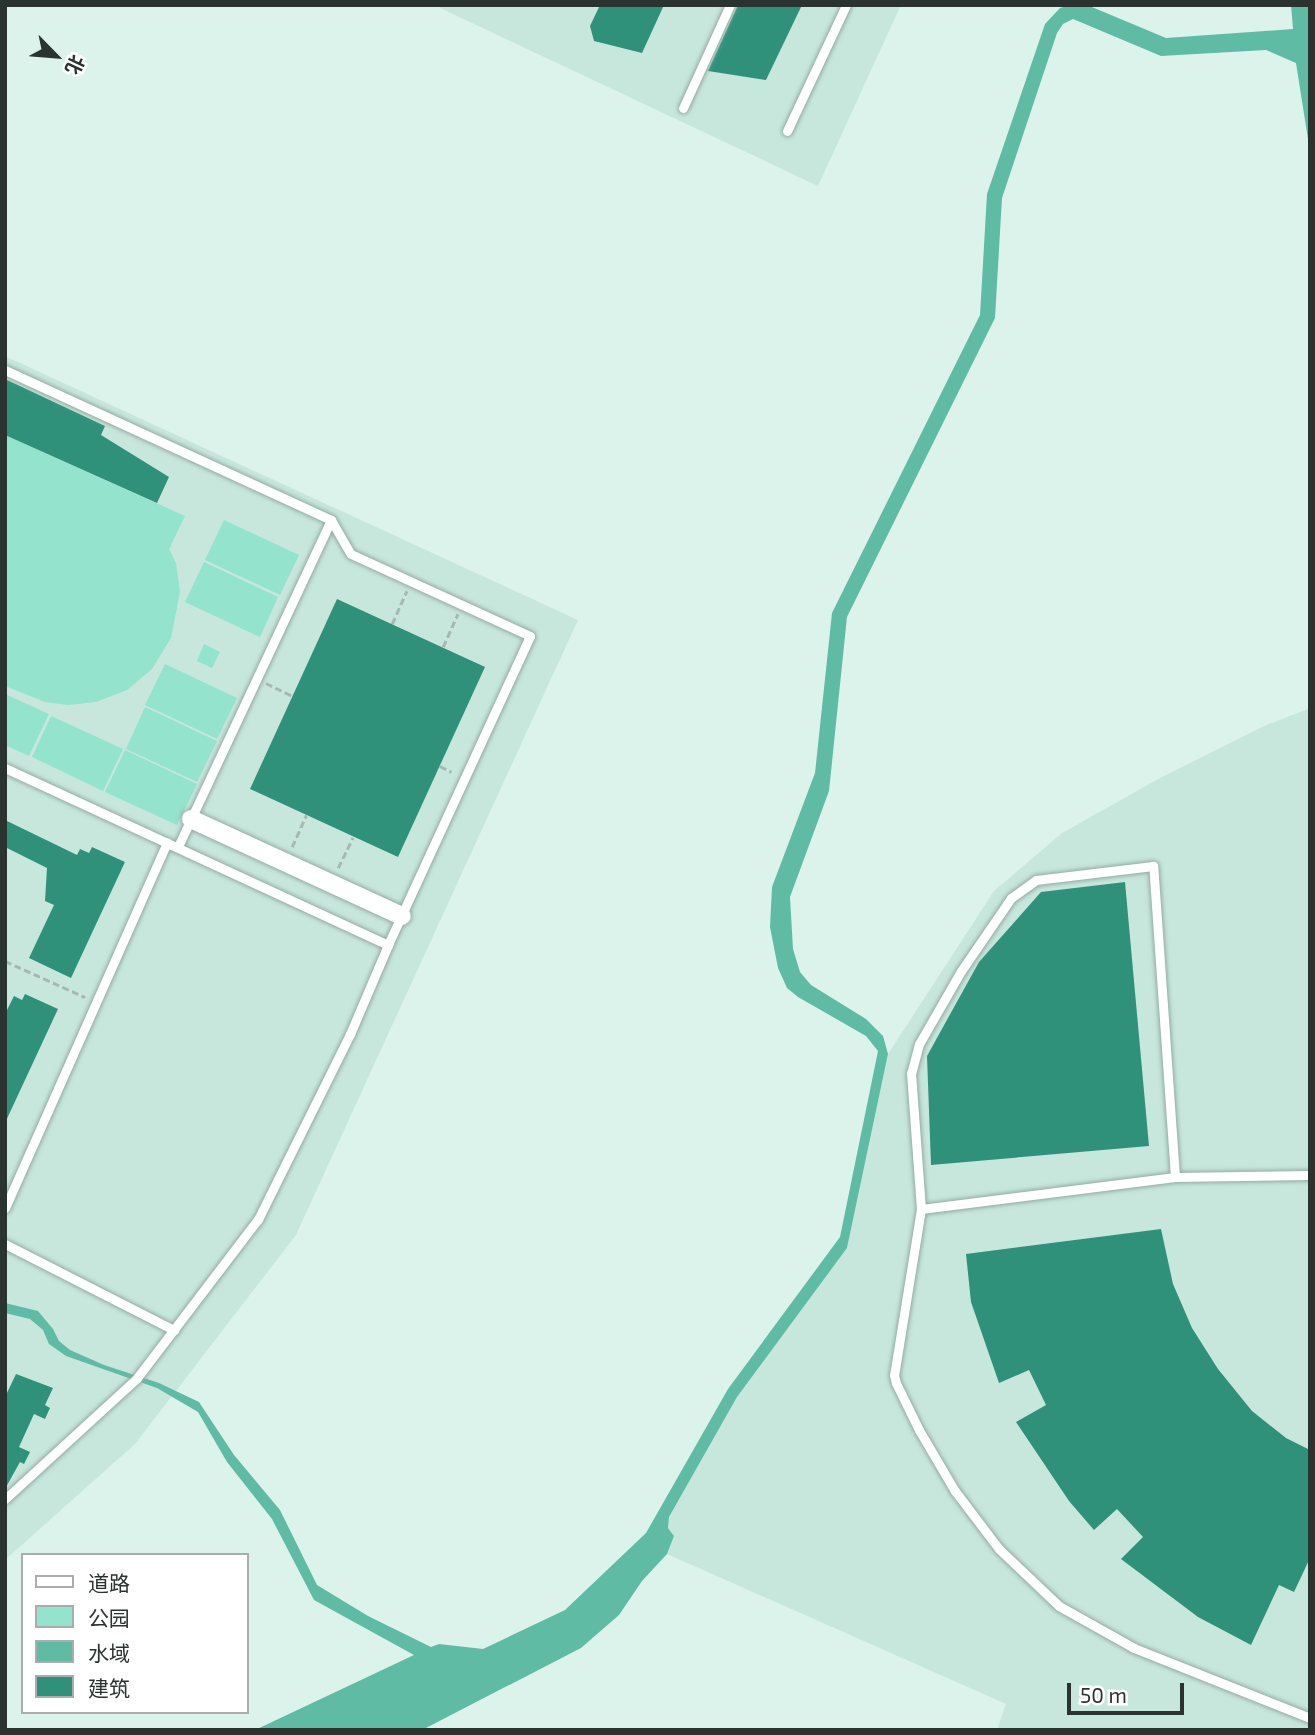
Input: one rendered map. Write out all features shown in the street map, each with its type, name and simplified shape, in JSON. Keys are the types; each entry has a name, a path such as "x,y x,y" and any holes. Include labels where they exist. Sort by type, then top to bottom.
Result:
{"street":[{"path":"191,819 402,916"}],"lane":[{"path":"683,108 730,5"},
{"path":"788,131 846,5"},
{"path":"5,370 331,520 351,555 530,636 349,1034 258,1219 137,1378 5,1499"},
{"path":"178,847 331,520"},
{"path":"5,768 388,945"},
{"path":"5,1208 167,842"},
{"path":"1175,1177 1153,866 1036,880 1011,898 961,971 919,1044 911,1073 921,1209 894,1375 919,1430 955,1491 999,1549 1059,1606 1134,1648 1310,1718"},
{"path":"921,1209 1175,1177 1310,1175"},
{"path":"5,1244 174,1330"}],"path":[{"path":"392,624 411,582"},
{"path":"443,647 462,605"},
{"path":"257,679 292,696"},
{"path":"440,766 464,779"},
{"path":"285,862 306,815"},
{"path":"331,883 353,837"},
{"path":"5,961 96,1003"}],"shaded area":[{"path":"441,5 901,5 818,186 440,8"},
{"path":"5,356 578,620 296,1235 135,1444 5,1560"},
{"path":"1310,708 1310,1730 997,1730 1006,1704 667,1554 674,1536 668,1528 669,1517 737,1397 847,1248 888,1054 994,891 1062,833 1160,778 1264,726"}],"green space":[{"path":"5,435 185,516 169,549 176,563 180,592 171,638 152,669 127,690 96,702 68,705 45,702 5,686"},
{"path":"224,520 299,555 280,595 205,560"},
{"path":"204,562 278,597 260,637 185,602"},
{"path":"204,644 220,652 212,668 197,661"},
{"path":"165,664 237,698 217,739 145,705"},
{"path":"5,694 49,714 29,756 5,745"},
{"path":"145,707 217,741 197,782 126,749"},
{"path":"51,716 123,749 103,791 32,757"},
{"path":"125,750 197,784 177,825 105,792"}],"water":[{"path":"1087,5 1166,38 1293,29 1291,5 1310,5 1310,152 1296,63 1266,50 1161,56 1073,19 1063,24 1057,33 1002,198 995,318 847,617 829,791 790,897 793,949 800,972 811,985 866,1019 883,1036 888,1054 847,1248 737,1397 669,1517 668,1528 674,1536 667,1554 642,1581 619,1615 581,1648 422,1730 255,1730 414,1655 314,1600 272,1519 227,1462 198,1412 157,1388 66,1356 49,1344 43,1330 30,1319 5,1313 5,1303 38,1311 59,1341 70,1350 104,1365 159,1383 199,1402 234,1455 280,1510 317,1585 368,1616 431,1647 439,1644 483,1649 565,1610 646,1533 728,1389 840,1237 878,1051 866,1036 787,988 778,968 770,927 772,887 815,773 832,613 980,315 987,194 1045,24 1060,8"}],"building":[{"path":"600,5 664,5 642,53 594,41 590,26"},
{"path":"738,5 802,5 766,80 708,71"},
{"path":"5,379 105,426 101,435 169,477 157,503 5,435"},
{"path":"337,599 485,667 398,857 250,789"},
{"path":"5,820 77,855 80,849 89,853 92,847 125,862 71,978 29,958 54,905 45,901 47,868 5,847"},
{"path":"1125,882 1149,1146 931,1165 927,1056 979,962 1041,892"},
{"path":"25,994 58,1009 5,1123 5,1014 14,996 22,1000"},
{"path":"1161,1229 1173,1284 1192,1328 1218,1369 1252,1411 1286,1438 1310,1450 1310,1558 1294,1592 1279,1585 1251,1645 1198,1617 1121,1559 1143,1537 1117,1509 1094,1530 1069,1501 1016,1422 1046,1405 1029,1370 999,1383 971,1302 966,1254"},
{"path":"16,1374 53,1388 45,1405 50,1408 45,1419 34,1414 19,1447 30,1452 24,1464 20,1462 5,1489 5,1397"}]}
